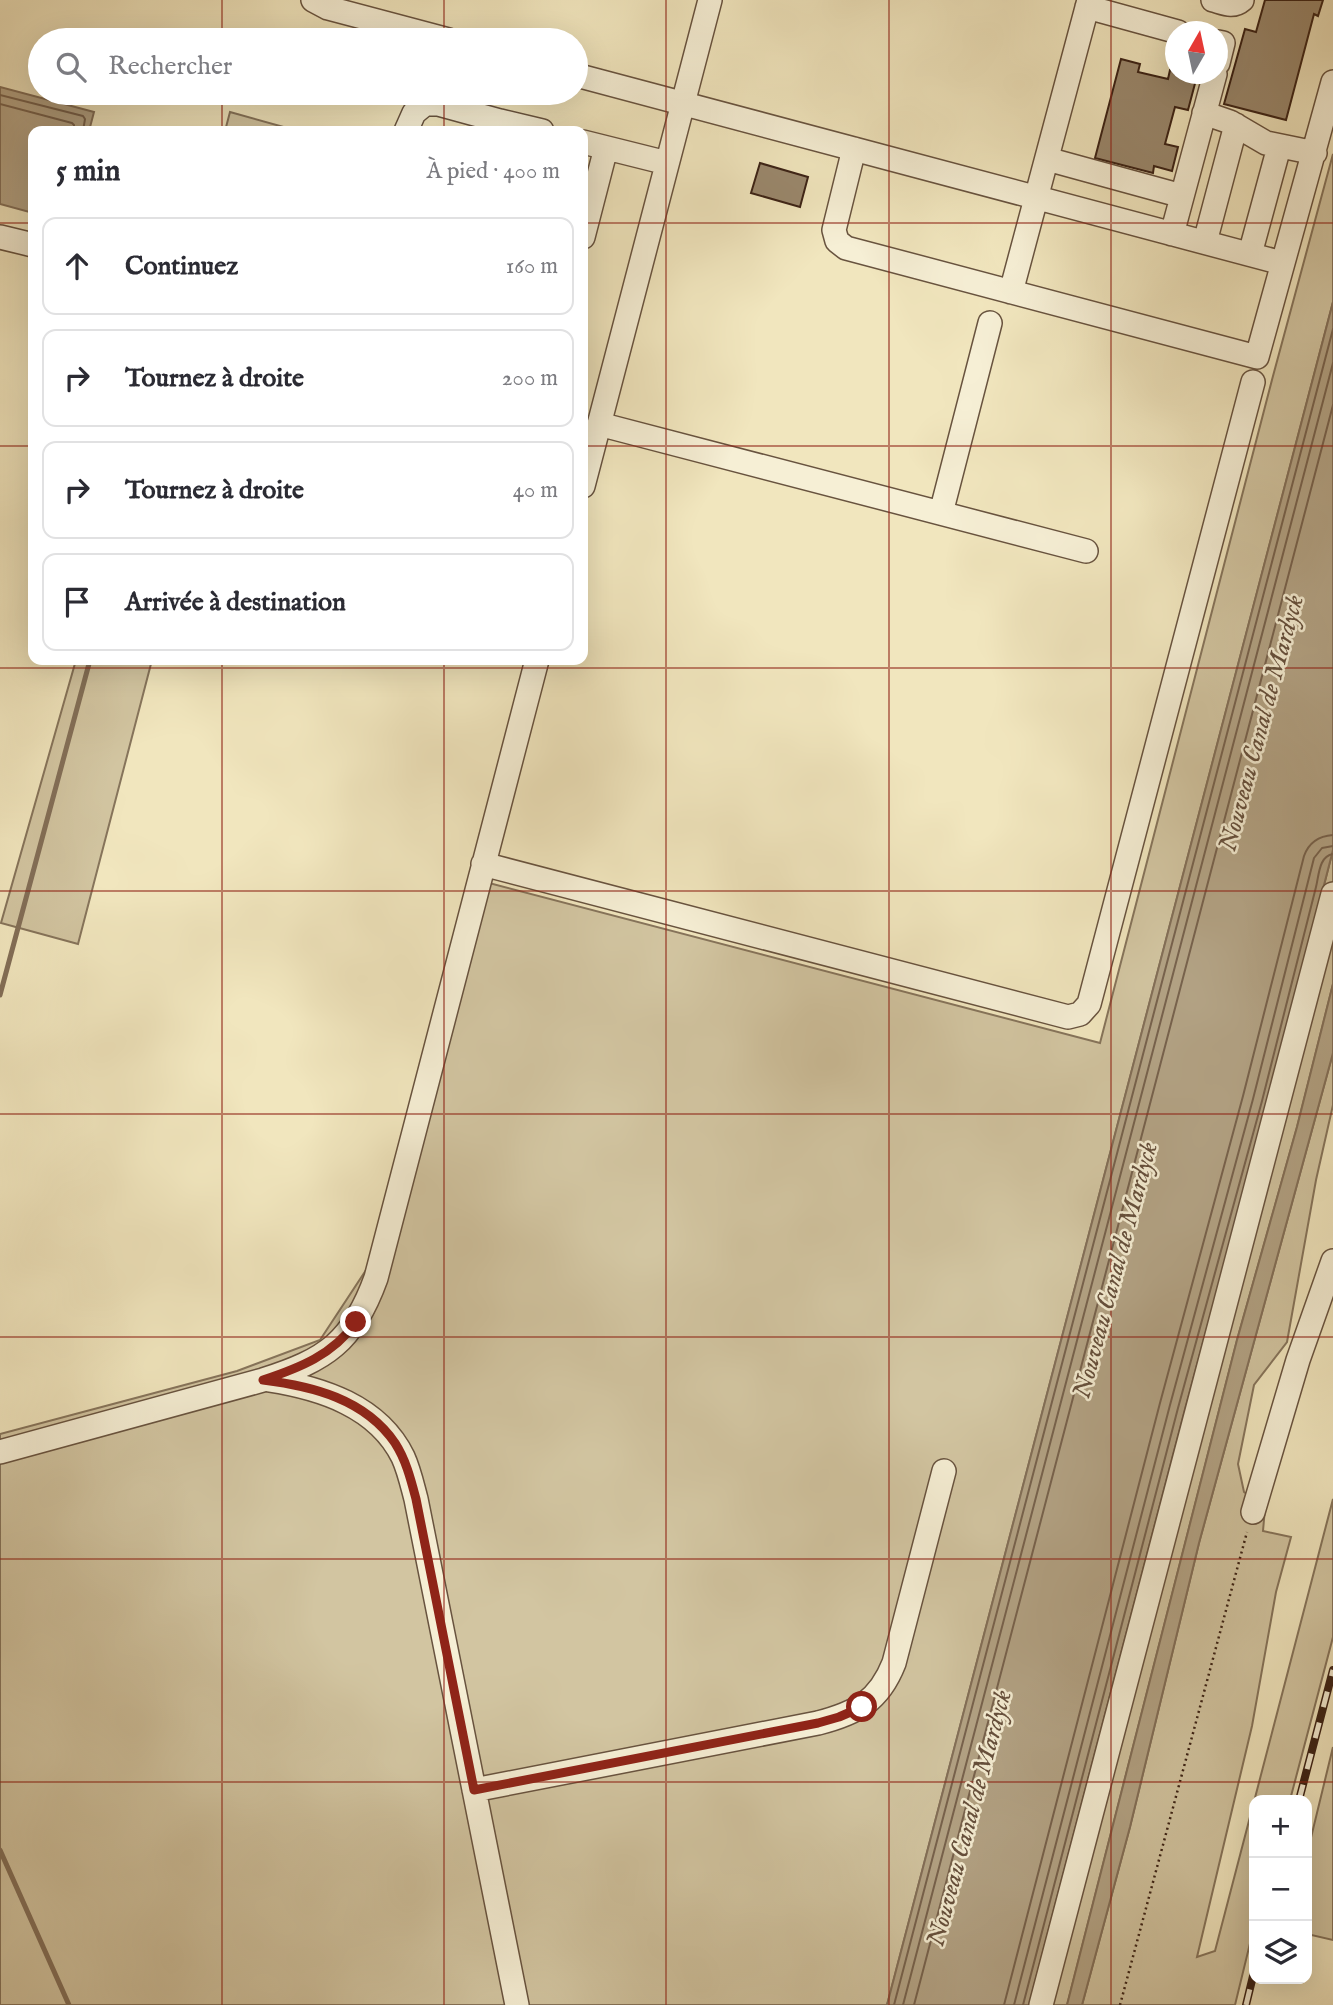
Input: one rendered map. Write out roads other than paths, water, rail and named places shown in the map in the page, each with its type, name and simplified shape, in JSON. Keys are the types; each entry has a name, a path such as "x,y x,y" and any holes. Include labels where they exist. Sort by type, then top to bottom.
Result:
{"street":[{"path":"313,0 328,8 404,28"},
{"path":"588,467 710,0"},
{"path":"1213,0 1231,5 1242,0"},
{"path":"1011,292 1088,4 1165,28"},
{"path":"588,78 1282,263"},
{"path":"854,149 834,230 841,245 854,251 1257,356 1333,82"},
{"path":"1172,234 1212,84"},
{"path":"408,126 414,113 424,105"},
{"path":"441,105 499,126"},
{"path":"1204,113 1223,119 1257,139 1279,147 1315,153"},
{"path":"1205,242 1236,125"},
{"path":"588,143 667,163"},
{"path":"1250,254 1279,147"},
{"path":"588,218 606,148"},
{"path":"1046,159 1182,196"},
{"path":"0,237 28,244"},
{"path":"941,513 990,323"},
{"path":"481,872 1068,1017 1080,1014 1089,1004 1253,382"},
{"path":"599,424 1086,551"},
{"path":"0,1452 263,1380 308,1364 331,1349 349,1331 369,1296 383,1251 536,665"},
{"path":"1041,2005 1333,894"},
{"path":"1253,1512 1301,1353 1333,1261"},
{"path":"263,1380 314,1388 341,1399 377,1423 402,1456 416,1499 517,2005"},
{"path":"474,1790 818,1723 862,1707 884,1684 894,1663 944,1471"}],"water":[{"path":"0,87 28,94 28,105 68,105 94,112 90,126 28,126 28,212 0,204"},
{"name":"Nouveau Canal de Mardyck","path":"1333,302 1333,850 1268,1103 1029,2005 887,2005"},
{"path":"1333,984 1333,1053 1199,1543 1130,1827 1082,2005 1067,2005 1237,1340 1297,1127"}],"waterway":[{"path":"0,995 89,665"},
{"path":"0,1850 69,2005"}],"railway":[{"path":"1300,1795 1333,1670"},
{"path":"1246,2005 1251,1984"}]}
